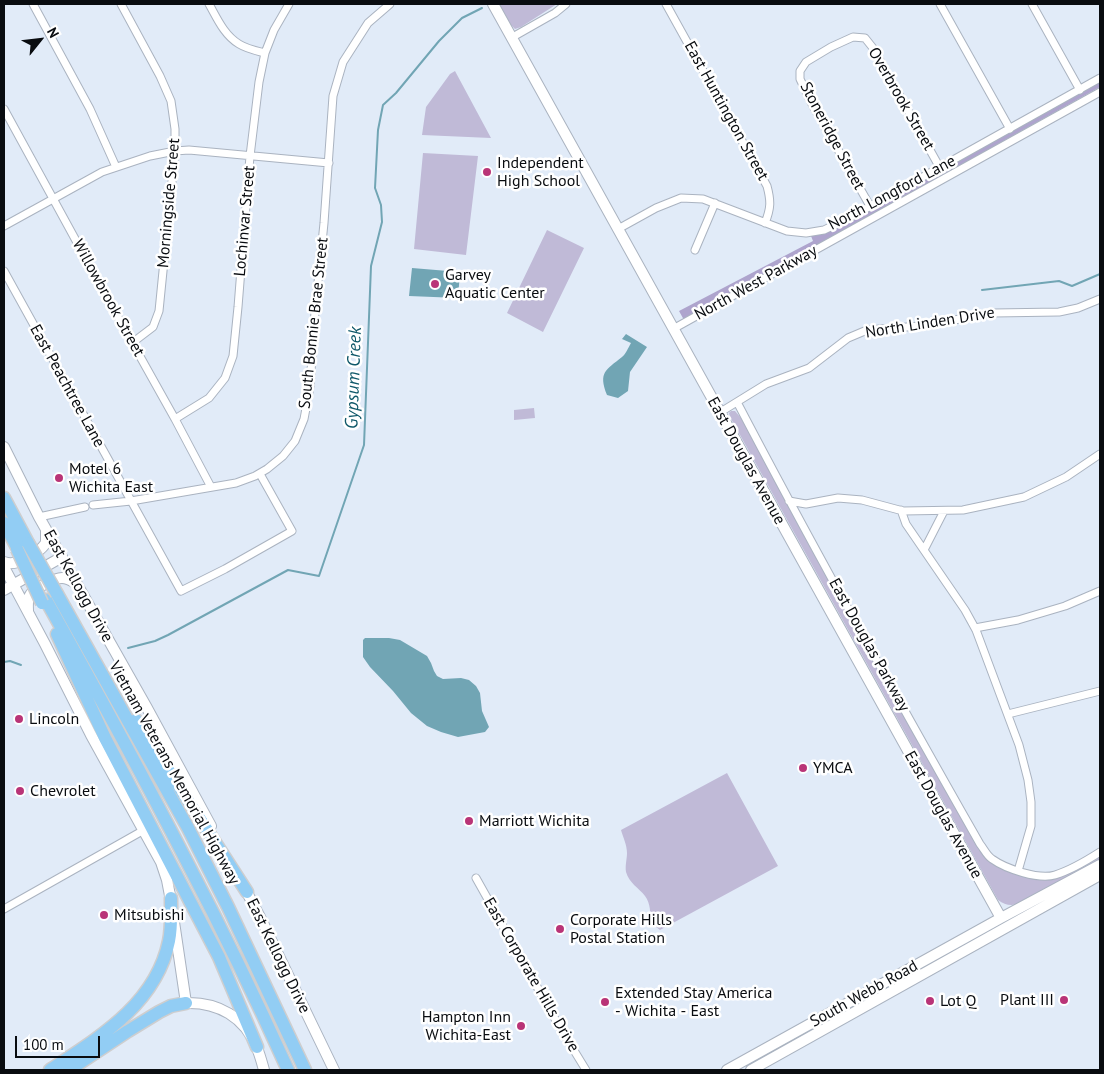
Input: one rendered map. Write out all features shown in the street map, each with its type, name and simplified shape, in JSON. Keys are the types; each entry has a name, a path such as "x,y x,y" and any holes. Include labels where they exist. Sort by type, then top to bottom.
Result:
{"highway":[{"path":"4,493 10,525"},
{"name":"Vietnam Veterans Memorial Highway","path":"4,498 10,525 187,861 239,965 288,1070"},
{"path":"48,599 105,738 219,957 257,1047"},
{"name":"Vietnam Veterans Memorial Highway","path":"48,599 66,610 191,834 228,907 305,1070"},
{"path":"66,610 247,892"},
{"path":"50,1070 107,1032 131,1011 149,989 160,969 167,949 171,928 171,898"},
{"path":"70,1070 159,1012 171,1006 186,1003"}],"main road":[{"name":"East Douglas Avenue","path":"493,4 1001,918"},
{"name":"East Kellogg Drive","path":"4,447 39,517 147,708 247,892 334,1070"},
{"path":"4,562 14,563 42,549 47,540 45,527"},
{"path":"8,587 62,557"},
{"path":"4,568 8,587 28,613 91,735 161,862 171,898 186,1003 202,1003 230,1014 246,1029 257,1047 264,1070"},
{"path":"28,613 28,598 34,591 61,578 72,580 78,585"},
{"name":"South Webb Road","path":"726,1070 1100,865"},
{"name":"South Webb Road","path":"751,1070 1100,875"},
{"path":"990,899 1008,907 1023,906"},
{"path":"992,936 1001,918 1010,923 1015,922"},
{"path":"822,1018 828,1027"}],"street":[{"path":"33,4 90,109 116,167"},
{"name":"Morningside Street","path":"121,4 160,76 171,101 175,129 175,151 159,311 153,327 132,343"},
{"path":"209,4 220,25 230,37 250,49 265,53"},
{"name":"Lochinvar Street","path":"175,419 210,398 225,378 233,356 250,156 259,82 265,53 274,30 289,4"},
{"name":"South Bonnie Brae Street","path":"39,517 89,506 236,483 260,474 267,469 283,456 295,440 304,419 310,387 333,96 343,62 368,23 390,4"},
{"path":"511,38 556,13 566,4"},
{"name":"East Huntington Street","path":"666,4 767,186 771,200 770,210 765,223"},
{"path":"940,4 1010,129"},
{"path":"1032,4 1080,90"},
{"name":"Overbrook Street","path":"829,49 853,37 865,38 873,48 940,168"},
{"name":"Stoneridge Street","path":"829,49 806,62 800,71 800,78 812,104 870,206"},
{"name":"North Longford Lane","path":"618,229 656,208 681,198 703,199 788,231 806,233 824,230 940,168 1100,78"},
{"name":"North West Parkway","path":"673,329 1100,92"},
{"name":"Willowbrook Street","path":"4,109 211,487"},
{"path":"4,226 102,172 150,156 175,151 189,150 329,163"},
{"path":"695,250 715,203"},
{"name":"East Peachtree Lane","path":"4,271 181,591 225,569 292,531 260,474"},
{"name":"North Linden Drive","path":"720,413 766,384 809,368 848,338 867,330 920,326 994,313 1026,311 1059,312 1078,308 1100,298"},
{"name":"East Douglas Parkway","path":"737,402 789,501 980,844 990,858 1005,868 1038,877 1053,876 1071,869 1100,852"},
{"path":"789,501 806,504 838,498 862,500 900,510 963,510 1024,498 1066,477 1100,454"},
{"path":"900,510 906,524 965,610 975,628 1019,744 1028,780 1031,802 1031,826 1018,871"},
{"path":"924,550 944,511"},
{"path":"975,628 1028,617 1065,606 1100,591"},
{"path":"1008,714 1100,691"},
{"path":"4,909 144,830"},
{"name":"East Corporate Hills Drive","path":"476,878 558,1026 586,1070"}],"shaded area":[{"path":"499,4 557,4 515,29"},
{"path":"455,71 491,138 422,135 426,107 450,74"},
{"path":"1100,82 1100,87 684,320 679,311 813,241 811,236 827,232"},
{"path":"423,153 478,156 466,255 414,249"},
{"path":"547,230 584,248 543,332 507,313"},
{"path":"534,408 535,418 514,420 514,410"},
{"path":"735,411 741,418 973,838 994,863 1006,870 1031,878 1043,879 1100,856 1100,862 1022,903 1009,905 998,900 730,417 729,413"},
{"path":"727,773 778,866 660,930 651,923 647,899 627,876 627,850 621,830"}],"water":[{"name":"Garvey Aquatic Center","path":"412,268 460,272 458,298 409,296"},
{"path":"626,334 647,347 630,372 628,391 618,398 607,395 603,381 605,372 625,354 631,343 622,339"},
{"path":"365,638 400,640 427,656 437,676 443,679 461,678 469,680 480,693 482,711 489,727 485,732 458,737 427,726 411,713 370,667 363,657 363,640"}],"waterway":[{"name":"Gypsum Creek","path":"128,648 155,641 168,635 288,570 319,576 364,445 371,266 382,222 381,205 375,188 378,130 383,105 396,93 439,41 462,18 482,8"},
{"path":"982,290 1059,281 1072,286 1100,274"},
{"name":"Gypsum Creek","path":"4,662 10,661 21,665"}],"place":[{"name":"Independent High School","path":"487,172"},
{"name":"Garvey Aquatic Center","path":"435,284"},
{"name":"Motel 6 Wichita East","path":"59,478"},
{"name":"Lincoln","path":"19,719"},
{"name":"YMCA","path":"803,768"},
{"name":"Chevrolet","path":"20,791"},
{"name":"Marriott Wichita","path":"469,821"},
{"name":"Mitsubishi","path":"104,915"},
{"name":"Corporate Hills Postal Station","path":"560,929"},
{"name":"Plant III","path":"1064,1000"},
{"name":"Lot Q","path":"930,1001"},
{"name":"Extended Stay America - Wichita - East","path":"605,1002"},
{"name":"Hampton Inn Wichita-East","path":"521,1026"}]}
